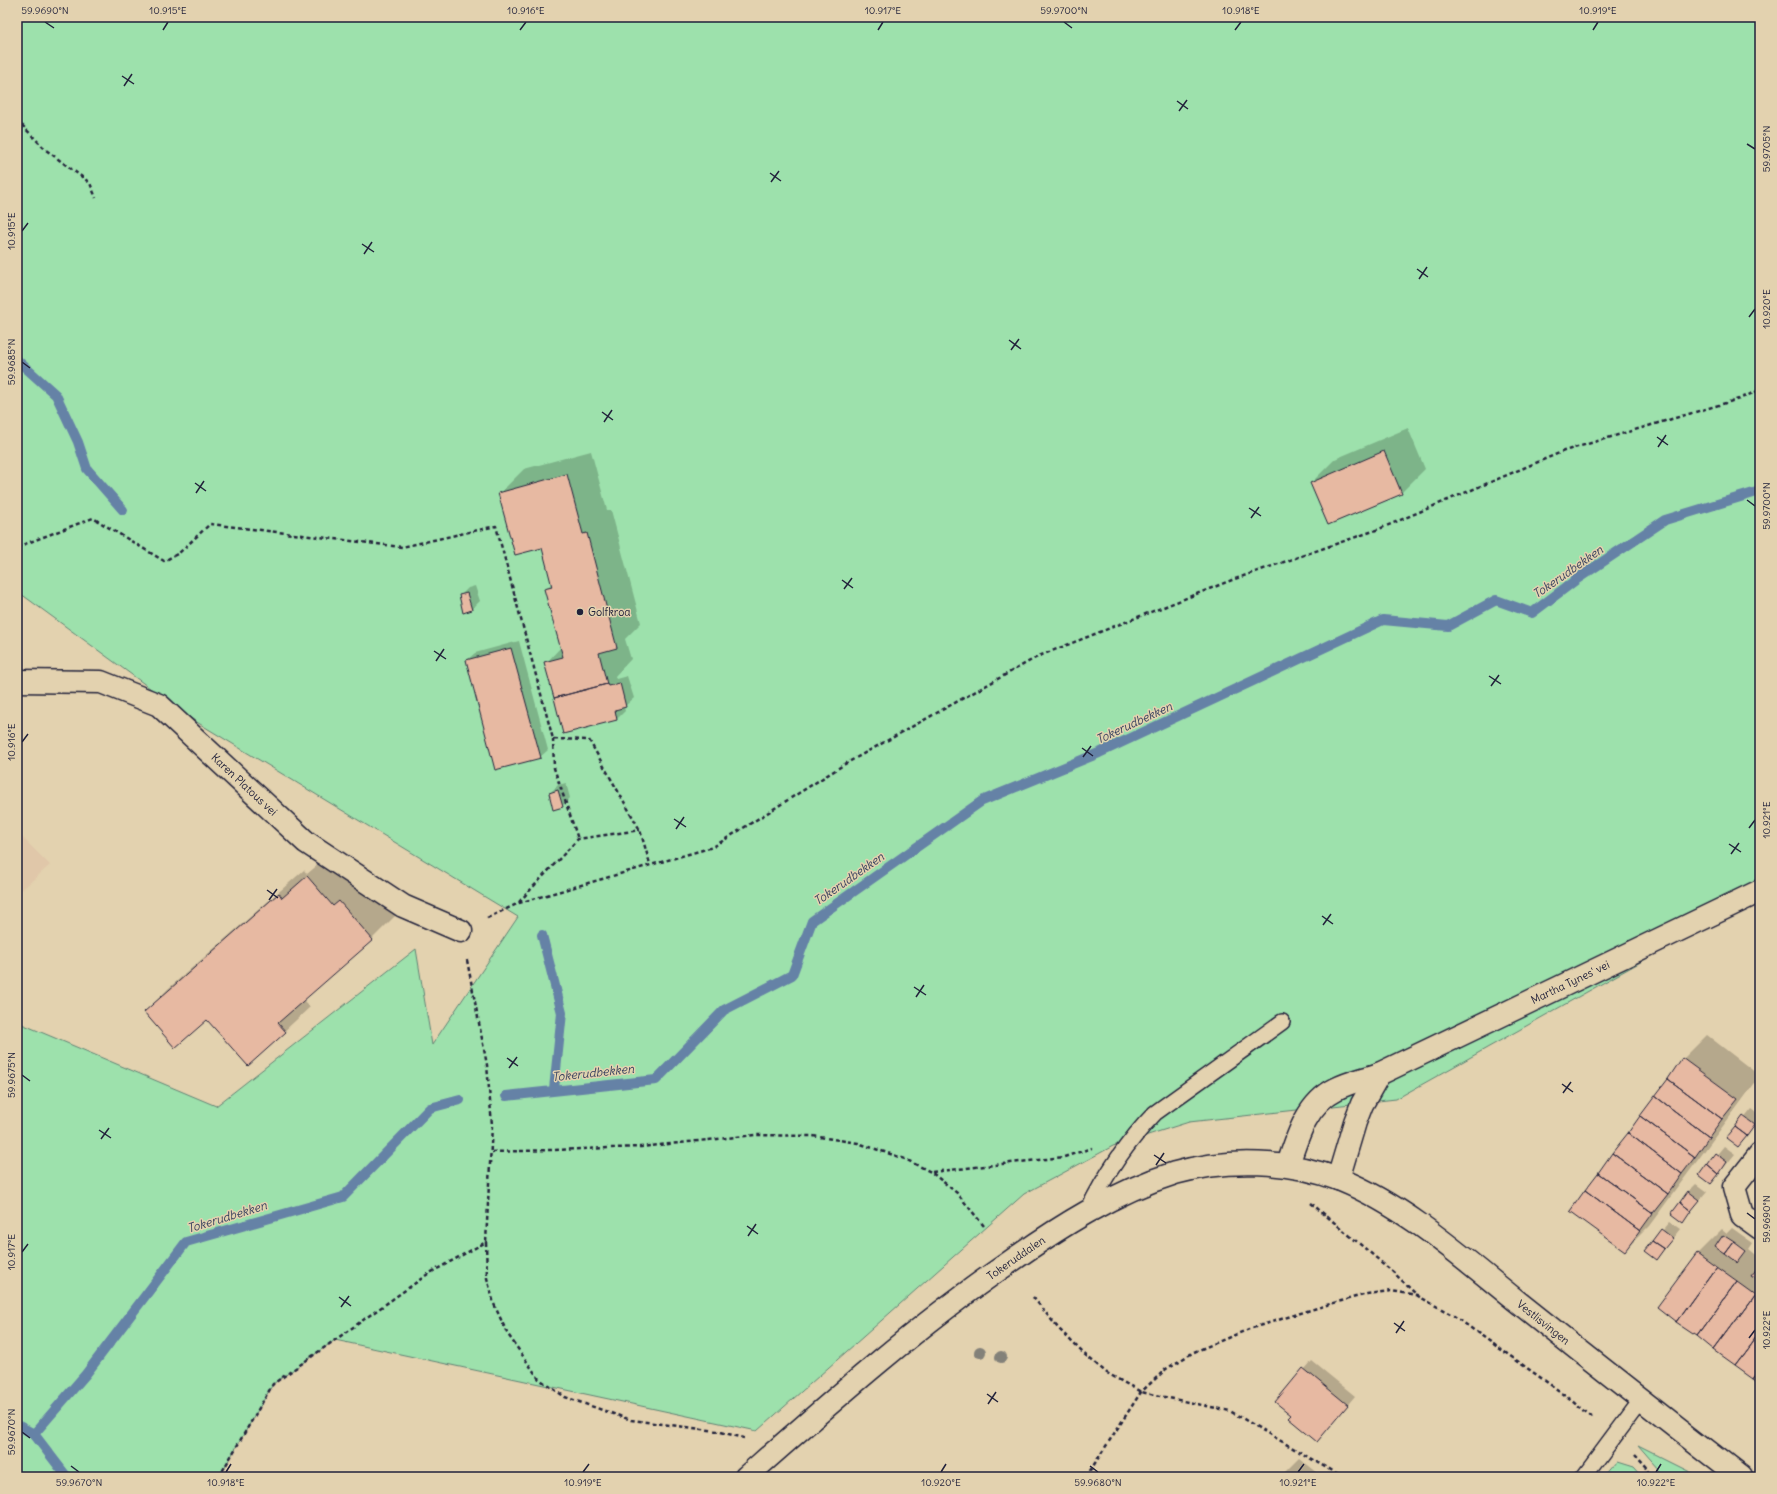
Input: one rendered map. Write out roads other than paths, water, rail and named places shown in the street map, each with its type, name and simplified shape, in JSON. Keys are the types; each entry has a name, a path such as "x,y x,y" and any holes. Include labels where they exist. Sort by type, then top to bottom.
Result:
{"street":[{"name":"Karen Platous vei","path":"17,681 101,682 159,705 306,842 403,906 461,931"},
{"name":"Martha Tynes' vei","path":"1288,1165 1297,1137 1306,1117 1321,1100 1335,1089 1379,1074 1760,891"},
{"path":"1338,1179 1346,1148 1357,1116 1379,1074"},
{"path":"1760,1154 1734,1187 1742,1215 1760,1228"},
{"name":"Tokeruddalen","path":"746,1477 926,1322 1033,1246 1087,1212 1137,1187 1177,1173 1214,1165 1288,1165 1338,1179"},
{"name":"Vestlisvingen","path":"1338,1179 1387,1203 1409,1218 1741,1477"}],"lane":[{"path":"1087,1212 1100,1185 1116,1158 1155,1113 1282,1022"},
{"path":"1584,1477 1613,1435 1641,1399"}],"waterway":[{"path":"17,360 56,395 78,442 87,469 123,510"},
{"name":"Tokerudbekken","path":"506,1096 656,1080 724,1010 792,975 812,921 982,801 1099,753 1383,620 1448,626 1496,600 1532,613 1577,579 1665,520 1760,491"},
{"path":"542,935 562,1013 554,1089"},
{"name":"Tokerudbekken","path":"67,1477 34,1434 86,1374 186,1242 343,1197 430,1108 460,1100"},
{"path":"17,1425 34,1434"}],"place":[{"name":"Golfkroa","path":"580,612"}]}
